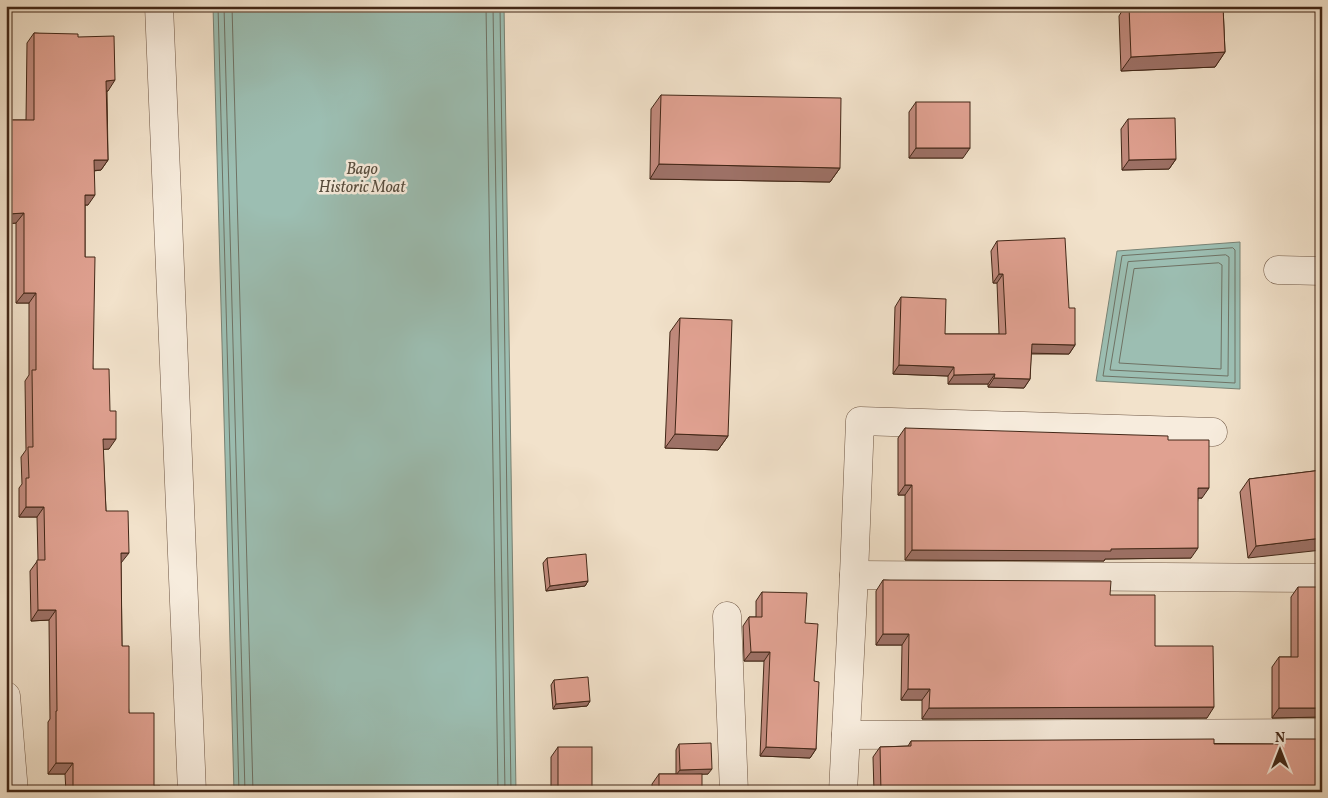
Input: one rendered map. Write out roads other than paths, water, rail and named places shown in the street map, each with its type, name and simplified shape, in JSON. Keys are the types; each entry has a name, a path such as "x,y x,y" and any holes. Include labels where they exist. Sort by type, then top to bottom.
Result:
{"street":[{"path":"159,6 192,792"},
{"path":"1278,270 1322,271"},
{"path":"843,792 860,421 1213,432"},
{"path":"854,575 1322,578"},
{"path":"726,616 734,792"},
{"path":"6,696 14,792"},
{"path":"846,735 1322,733"}],"water":[{"name":"Bago Historic Moat","path":"213,6 504,6 516,792 234,792"},
{"path":"1240,242 1240,389 1096,381 1117,251"}]}
